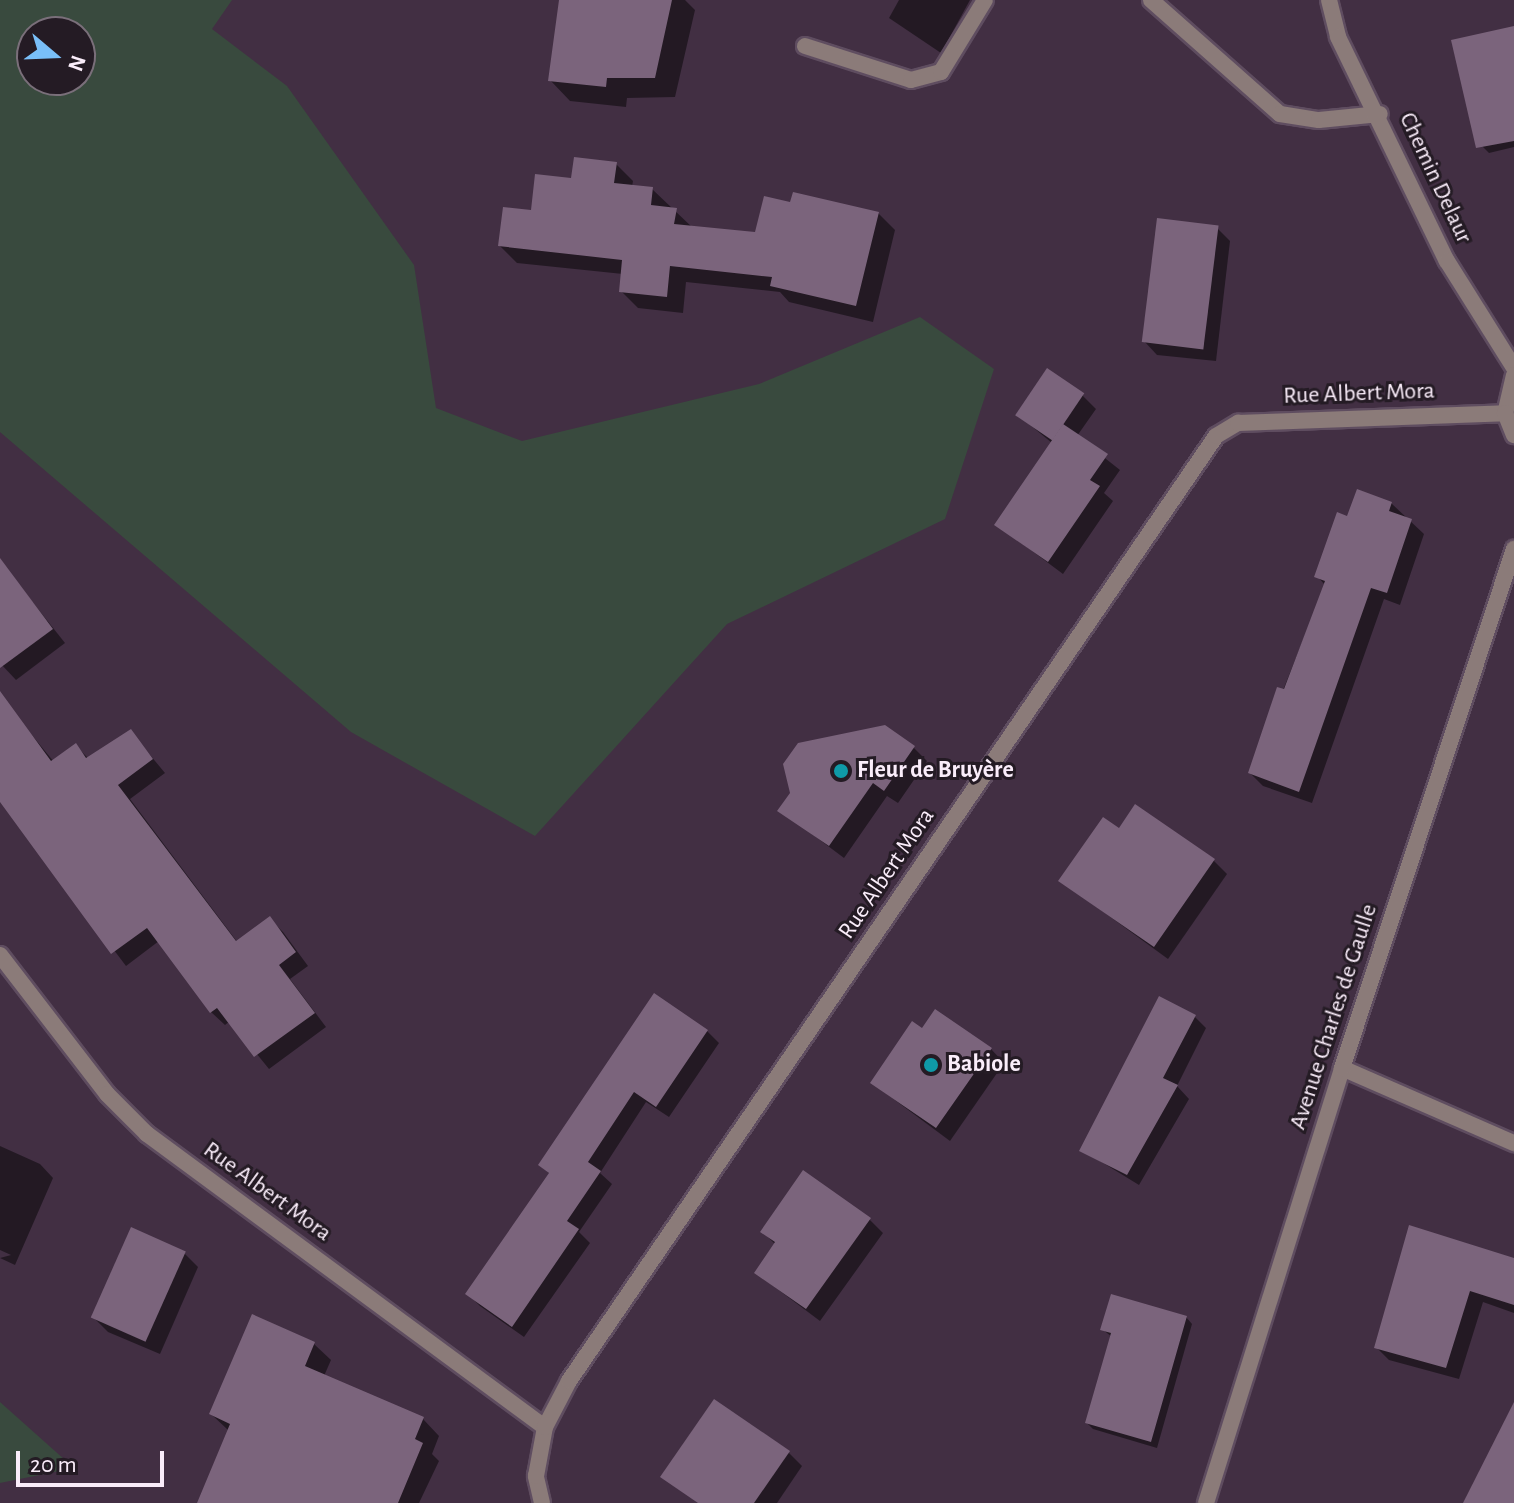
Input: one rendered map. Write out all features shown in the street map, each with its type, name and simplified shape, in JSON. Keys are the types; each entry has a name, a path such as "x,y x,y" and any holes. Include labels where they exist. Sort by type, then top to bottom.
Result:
{"street":[{"path":"805,46 911,80 941,72 985,0"},
{"path":"1151,0 1280,114 1319,120 1380,114"},
{"name":"Chemin Delaur","path":"1329,0 1338,37 1380,114 1447,261 1514,368"},
{"path":"1514,375 1505,413 1514,435"},
{"name":"Rue Albert Mora","path":"542,1503 536,1476 545,1427 569,1381 1216,436 1238,423 1505,413"},
{"name":"Avenue Charles de Gaulle","path":"1206,1503 1342,1068 1514,549"},
{"name":"Rue Albert Mora","path":"0,955 107,1094 147,1134 545,1427"},
{"path":"1342,1068 1514,1143"}],"green space":[{"path":"0,0 232,0 212,29 287,86 414,265 436,408 522,441 759,384 920,317 994,369 945,519 727,624 535,836 351,732 0,432"},
{"path":"0,1402 74,1468 0,1483"}],"building":[{"path":"559,0 672,0 655,78 607,78 606,87 548,81"},
{"path":"1514,26 1514,141 1476,148 1451,40"},
{"path":"574,157 617,162 614,183 653,187 651,205 677,208 674,224 755,232 764,196 790,202 793,192 879,212 856,306 770,286 772,277 670,266 667,297 619,292 622,260 498,246 503,207 531,210 535,174 571,178"},
{"path":"1157,218 1219,226 1203,350 1142,342"},
{"path":"1047,368 1084,393 1052,440 1015,415"},
{"path":"1063,424 1108,454 1090,480 1100,486 1048,562 994,525"},
{"path":"1357,489 1392,502 1389,511 1412,519 1387,593 1371,588 1299,792 1248,773 1277,687 1284,689 1325,581 1314,577 1337,512 1347,516"},
{"path":"0,558 53,629 0,668"},
{"path":"0,691 51,761 76,743 86,758 131,729 153,759 118,785 236,941 270,916 296,952 279,965 315,1013 254,1057 217,1008 210,1013 147,928 111,954 0,802"},
{"name":"Fleur de Bruyère","path":"885,725 915,746 884,791 873,783 829,846 777,811 790,793 783,764 798,743"},
{"path":"1135,804 1215,859 1154,947 1058,881 1103,817 1119,828"},
{"path":"654,993 708,1030 656,1107 634,1092 588,1162 601,1171 567,1221 579,1229 512,1327 465,1294 549,1173 538,1165"},
{"path":"1159,996 1196,1015 1163,1078 1178,1085 1127,1175 1079,1151"},
{"name":"Babiole","path":"935,1009 992,1048 936,1128 870,1083 912,1021 922,1028"},
{"path":"803,1170 871,1218 806,1309 754,1273 775,1242 760,1232"},
{"path":"1409,1225 1514,1258 1514,1305 1470,1291 1446,1368 1374,1348"},
{"path":"131,1227 186,1251 146,1342 91,1317"},
{"path":"1111,1294 1187,1316 1151,1442 1085,1423 1111,1333 1100,1330"},
{"path":"252,1314 315,1342 305,1366 424,1417 415,1439 423,1443 398,1503 197,1503 230,1424 209,1414"},
{"path":"714,1399 790,1451 754,1503 698,1503 660,1477"},
{"path":"1514,1402 1514,1503 1463,1503"}],"place":[{"name":"Fleur de Bruyère","path":"841,771"},
{"name":"Babiole","path":"931,1065"}]}
